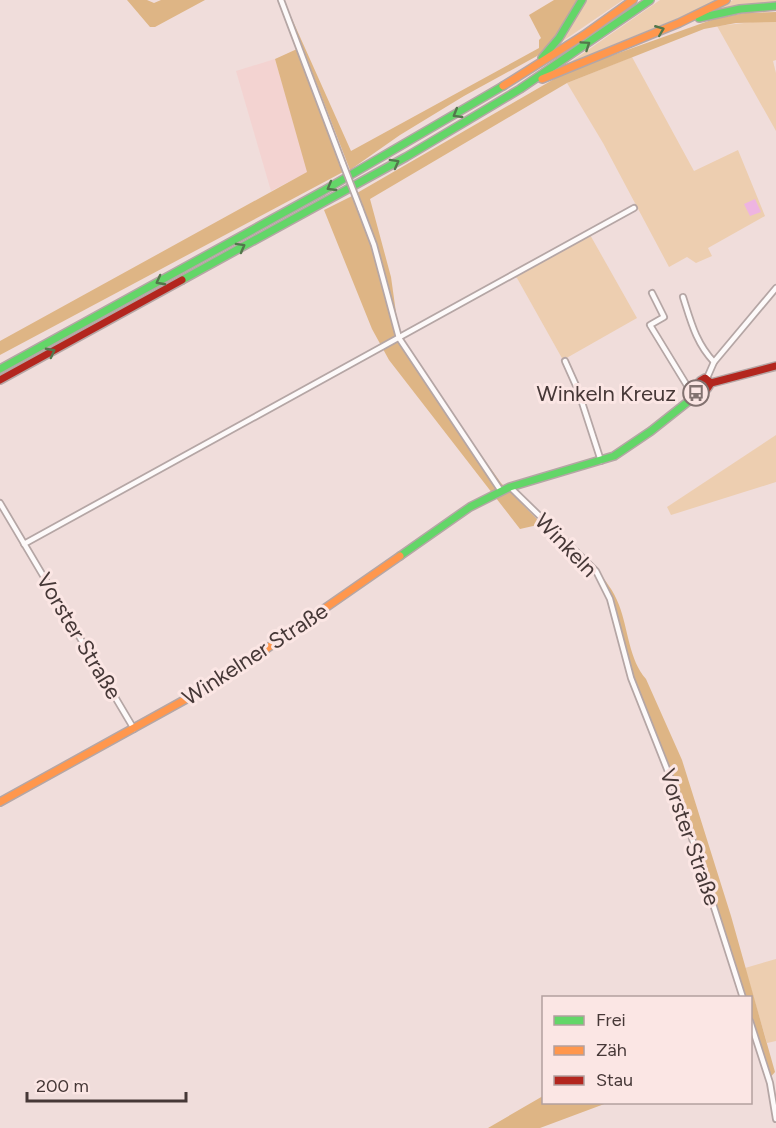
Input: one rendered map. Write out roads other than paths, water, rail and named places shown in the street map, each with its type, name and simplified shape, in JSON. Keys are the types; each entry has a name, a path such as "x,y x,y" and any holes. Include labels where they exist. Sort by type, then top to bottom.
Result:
{"main road":[{"path":"529,70 566,31 582,0"},
{"path":"0,369 292,210 529,70 576,41 633,0"},
{"path":"0,380 406,157 520,89 650,0"},
{"path":"520,89 575,64 679,23 726,0"},
{"path":"679,23 740,9 776,6"},
{"path":"709,380 776,366"},
{"name":"Winkeln","path":"501,491 614,456 704,389 709,388 709,380"},
{"name":"Winkelner Straße","path":"0,802 231,674 448,522 501,491"}],"street":[{"path":"281,0 374,245 399,338 501,491"},
{"path":"24,544 634,208"},
{"name":"Winkeln","path":"709,380 714,362 776,288"},
{"path":"652,293 664,317 650,325 694,397"},
{"path":"683,297 695,337 704,352 714,362"},
{"path":"565,361 578,390 601,461"},
{"name":"Winkeln","path":"510,488 596,571 610,599 631,678"},
{"name":"Vorster Straße","path":"0,503 134,729"},
{"name":"Vorster Straße","path":"631,678 682,807 742,996"},
{"path":"752,1027 770,1083 776,1119"}],"place":[{"name":"Winkeln Kreuz","path":"696,393"}]}
